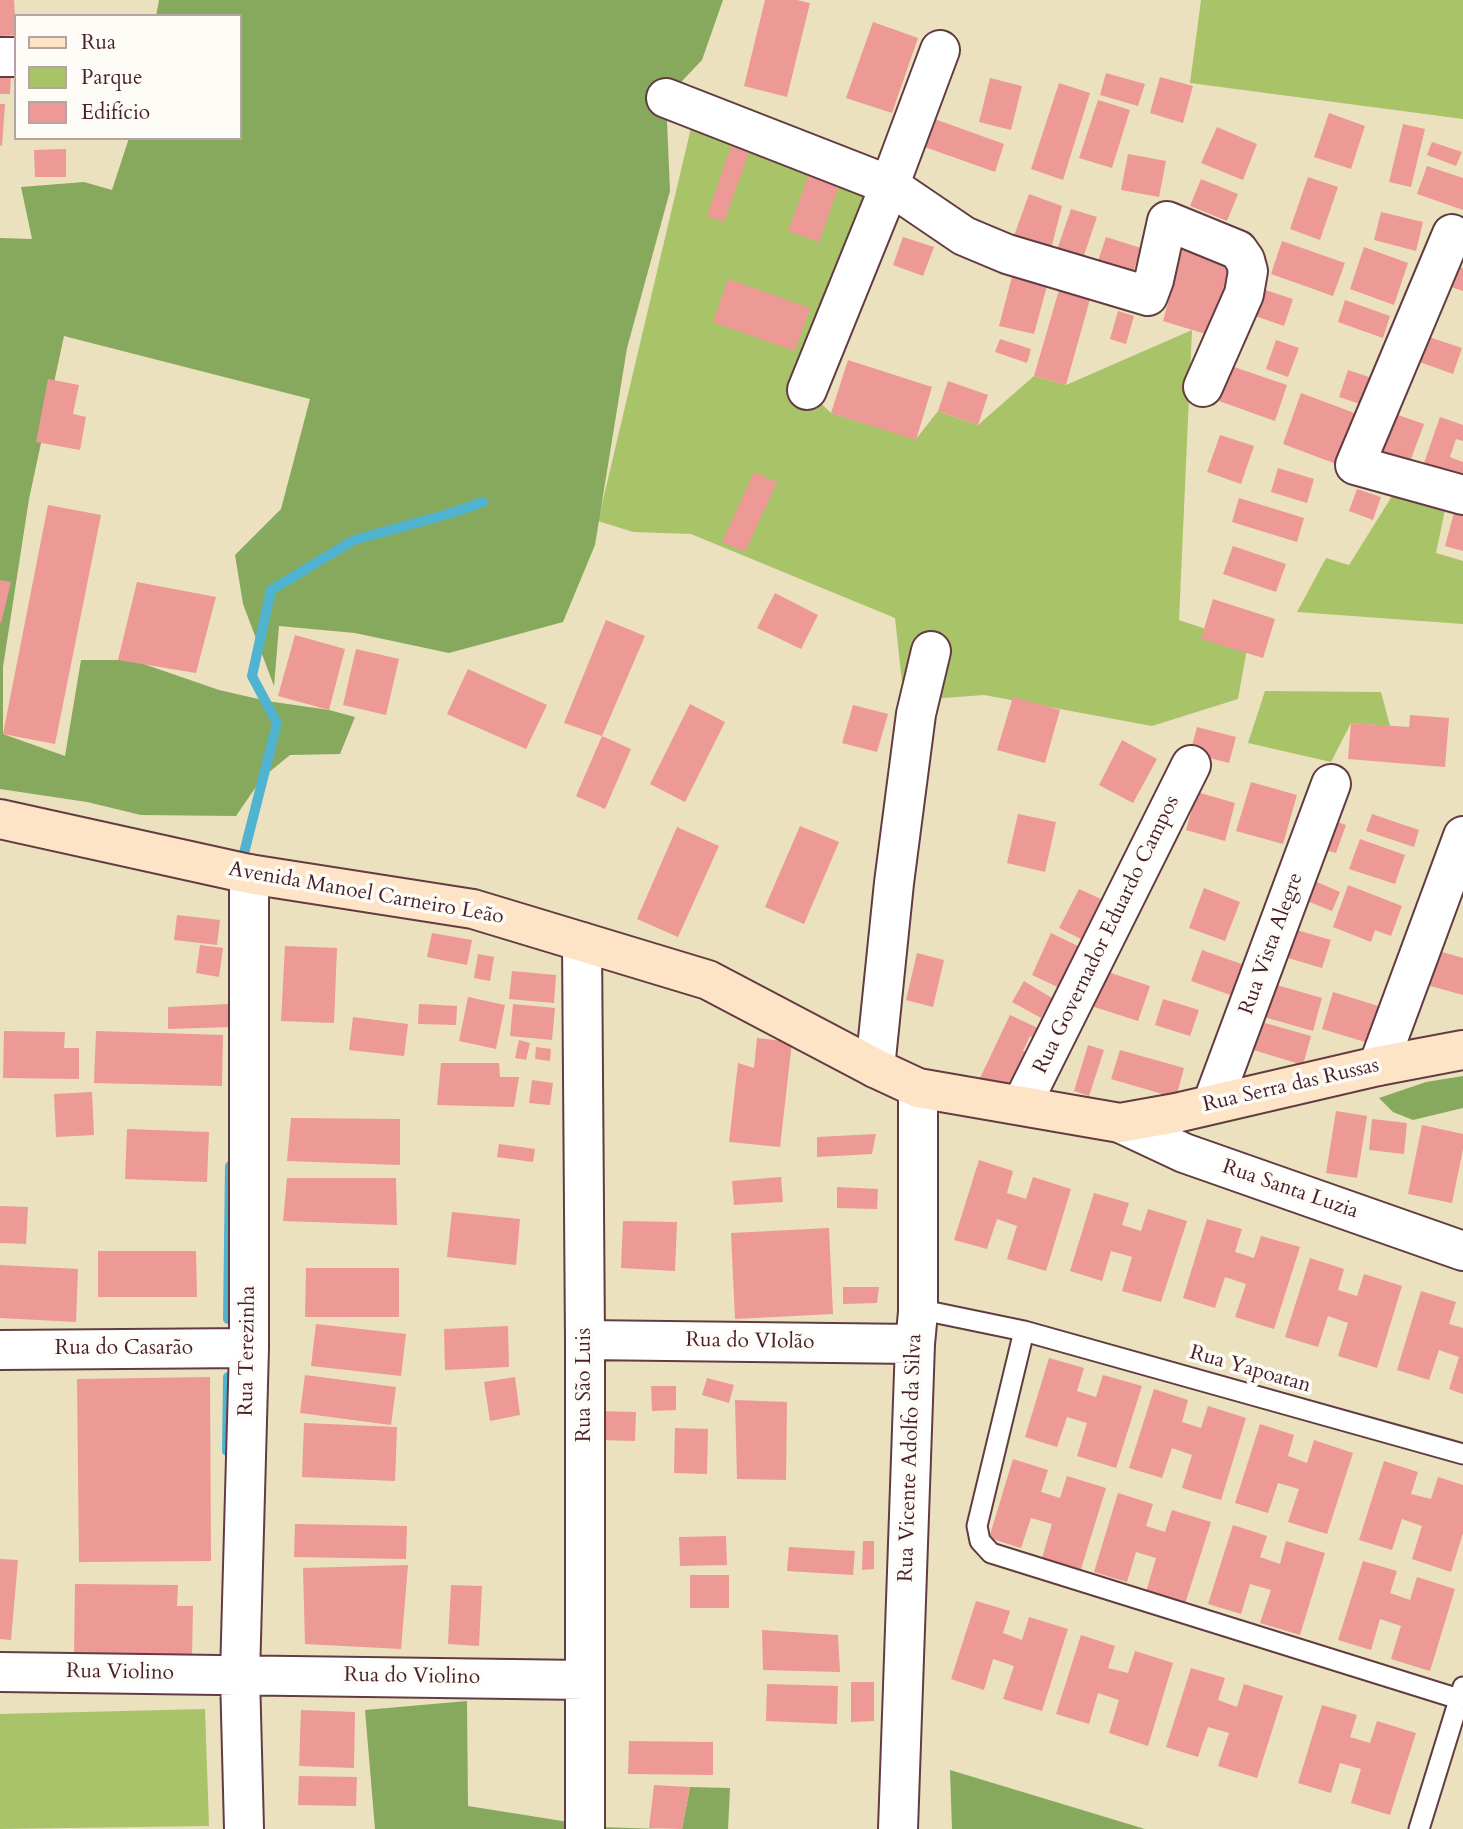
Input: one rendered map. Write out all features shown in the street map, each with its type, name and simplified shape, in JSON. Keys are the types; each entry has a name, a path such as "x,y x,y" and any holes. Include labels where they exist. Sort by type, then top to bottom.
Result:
{"main road":[{"name":"Avenida Manoel Carneiro Leão","path":"0,819 250,874 473,909 708,980 874,1068 918,1088 1120,1123"},
{"name":"Rua Serra das Russas","path":"1120,1123 1463,1050"}],"street":[{"path":"807,390 940,50"},
{"path":"666,98 889,186 964,236 1007,254 1148,296 1167,221 1238,250 1248,271 1244,294 1203,387"},
{"path":"1452,234 1355,465 1463,495"},
{"path":"874,1068 915,724 931,650"},
{"name":"Rua Governador Eduardo Campos","path":"1022,1104 1191,765"},
{"name":"Rua Vista Alegre","path":"1212,1104 1331,784"},
{"path":"1378,1066 1463,836"},
{"name":"Rua Terezinha","path":"244,1829 240,1675 249,1348 250,874"},
{"name":"Rua São Luis","path":"582,942 586,1340 585,1829"},
{"name":"Rua Vicente Adolfo da Silva","path":"898,1829 923,1323 918,1088"},
{"name":"Rua Santa Luzia","path":"1120,1123 1184,1153 1463,1251"},
{"name":"Rua do VIolão","path":"586,1340 923,1323"},
{"name":"Rua do Casarão","path":"0,1350 249,1348"},
{"name":"Rua Violino","path":"0,1672 240,1675"},
{"name":"Rua do Violino","path":"240,1675 584,1680"}],"lane":[{"name":"Rua Yapoatan","path":"923,1323 1024,1331 1463,1454"},
{"path":"1024,1331 976,1526 980,1541 991,1553 1461,1693 1419,1829"}],"green space":[{"path":"159,0 723,0 702,60 666,98 670,191 627,348 595,545 563,622 449,653 355,633 279,626 274,686 243,604 235,555 281,509 310,399 64,336 29,499 3,667 3,734 65,756 81,660 132,660 219,690 355,717 340,754 290,755 262,778 236,816 141,815 87,802 0,789 0,238 32,239 21,187 84,182 112,190 128,140 242,140 242,14 156,14"},
{"path":"1201,0 1463,0 1463,119 1190,83"},
{"path":"691,128 884,200 807,390 831,413 916,439 938,411 978,425 1034,376 1066,385 1192,330 1179,620 1248,643 1238,699 1152,726 984,695 904,701 895,618 691,534 633,532 598,521"},
{"path":"1394,493 1446,505 1436,553 1463,561 1463,624 1297,612 1326,558 1349,565"},
{"path":"1265,691 1381,692 1390,726 1351,723 1331,762 1248,743"},
{"path":"1463,1076 1463,1108 1413,1120 1393,1112 1379,1098 1426,1082"},
{"path":"467,1701 468,1806 600,1827 661,1829 375,1829 365,1710"},
{"path":"205,1709 209,1826 0,1829 0,1714"},
{"path":"950,1770 1145,1829 952,1829"},
{"path":"690,1787 730,1788 728,1829 682,1829"}],"building":[{"path":"0,0 14,0 14,35 0,36"},
{"path":"765,0 797,0 810,3 787,97 744,86"},
{"path":"873,22 918,38 892,113 846,98"},
{"path":"1106,73 1145,84 1138,106 1100,95"},
{"path":"0,75 11,75 10,94 0,94"},
{"path":"1160,77 1193,86 1183,123 1150,113"},
{"path":"990,78 1022,86 1011,130 979,122"},
{"path":"1059,83 1090,93 1063,180 1031,169"},
{"path":"1098,100 1130,110 1112,168 1079,158"},
{"path":"0,104 5,104 2,146 0,145"},
{"path":"1329,113 1365,126 1351,169 1314,157"},
{"path":"932,118 1004,144 995,172 922,146"},
{"path":"1403,124 1425,129 1411,187 1389,182"},
{"path":"1217,127 1257,144 1243,180 1201,163"},
{"path":"1432,142 1462,152 1456,166 1427,155"},
{"path":"731,146 749,152 724,222 707,216"},
{"path":"66,149 66,177 35,177 34,150"},
{"path":"1128,154 1166,161 1159,197 1121,190"},
{"path":"1427,166 1463,178 1463,210 1417,194"},
{"path":"809,174 839,185 819,242 788,231"},
{"path":"1308,177 1338,187 1320,240 1290,229"},
{"path":"1201,179 1238,194 1227,221 1190,206"},
{"path":"1029,194 1062,206 1051,249 1014,236"},
{"path":"1071,209 1097,217 1082,261 1056,253"},
{"path":"1381,212 1423,222 1416,251 1374,240"},
{"path":"903,237 934,247 923,276 893,265"},
{"path":"1106,237 1141,248 1131,278 1096,267"},
{"path":"1282,241 1345,263 1333,296 1271,274"},
{"path":"1364,247 1408,263 1394,305 1350,289"},
{"path":"1183,248 1231,264 1212,336 1163,321"},
{"path":"1448,262 1463,268 1463,291 1440,283"},
{"path":"1013,273 1048,282 1034,334 999,326"},
{"path":"728,279 810,308 795,351 713,322"},
{"path":"1061,283 1092,292 1066,385 1034,376"},
{"path":"1253,286 1293,299 1284,326 1244,312"},
{"path":"1345,300 1390,316 1383,338 1338,322"},
{"path":"1118,311 1134,316 1126,344 1110,339"},
{"path":"1423,335 1462,348 1453,374 1414,360"},
{"path":"1000,339 1031,349 1027,363 995,352"},
{"path":"1276,340 1299,348 1288,377 1266,369"},
{"path":"848,360 932,387 916,440 831,413"},
{"path":"1231,366 1287,385 1275,421 1219,401"},
{"path":"1348,370 1369,377 1360,404 1339,397"},
{"path":"48,379 79,385 73,414 86,417 80,450 36,442"},
{"path":"948,381 988,395 978,425 938,411"},
{"path":"1301,393 1357,414 1339,465 1283,444"},
{"path":"1395,414 1424,424 1408,467 1380,457"},
{"path":"1440,417 1463,425 1463,441 1456,439 1450,457 1463,462 1463,483 1422,469"},
{"path":"1220,435 1254,446 1241,484 1207,472"},
{"path":"1278,468 1314,479 1307,503 1271,492"},
{"path":"754,472 777,482 745,552 722,542"},
{"path":"1357,489 1381,497 1373,520 1349,511"},
{"path":"1239,498 1304,518 1297,542 1232,522"},
{"path":"48,505 101,515 55,744 3,734"},
{"path":"1454,513 1463,515 1463,551 1445,546"},
{"path":"1233,546 1286,564 1276,592 1223,574"},
{"path":"0,580 11,582 1,623 0,623"},
{"path":"137,582 216,597 196,673 118,660"},
{"path":"775,593 818,615 801,649 757,628"},
{"path":"1213,599 1275,619 1263,658 1201,639"},
{"path":"606,620 645,636 602,736 564,723"},
{"path":"295,635 345,649 329,710 278,696"},
{"path":"356,649 399,659 386,715 343,705"},
{"path":"468,669 547,705 526,749 447,714"},
{"path":"1013,697 1060,710 1045,763 997,750"},
{"path":"690,704 725,722 685,802 650,784"},
{"path":"853,705 888,714 877,752 842,743"},
{"path":"1410,715 1449,718 1445,767 1348,759 1351,723 1409,727"},
{"path":"1197,727 1236,737 1229,763 1190,753"},
{"path":"602,736 631,749 605,809 576,796"},
{"path":"1122,740 1157,759 1133,803 1099,785"},
{"path":"1251,782 1297,795 1283,844 1236,831"},
{"path":"1197,792 1235,803 1225,841 1186,830"},
{"path":"1018,814 1056,822 1045,872 1007,863"},
{"path":"1372,814 1419,830 1414,847 1366,831"},
{"path":"1329,819 1346,825 1336,853 1319,848"},
{"path":"800,826 839,842 804,924 765,907"},
{"path":"677,827 719,846 678,937 637,919"},
{"path":"1360,839 1405,855 1395,884 1349,869"},
{"path":"1310,879 1340,892 1332,911 1302,899"},
{"path":"1348,885 1402,906 1391,936 1375,930 1371,942 1333,927"},
{"path":"1204,888 1240,902 1225,941 1189,928"},
{"path":"1079,889 1101,899 1081,939 1059,928"},
{"path":"177,915 220,920 217,945 174,940"},
{"path":"1297,930 1331,940 1322,968 1288,958"},
{"path":"432,933 472,940 467,965 427,957"},
{"path":"1051,933 1084,949 1064,990 1032,975"},
{"path":"200,945 223,948 219,977 196,973"},
{"path":"285,946 337,948 334,1023 281,1021"},
{"path":"1432,949 1463,958 1463,995 1423,984"},
{"path":"1202,950 1247,966 1236,997 1191,981"},
{"path":"917,953 944,960 933,1007 906,1000"},
{"path":"478,954 494,957 490,981 474,978"},
{"path":"1096,968 1150,986 1138,1021 1085,1004"},
{"path":"512,971 556,975 554,1003 509,999"},
{"path":"1024,981 1052,998 1041,1018 1012,1002"},
{"path":"1273,984 1322,998 1313,1031 1264,1017"},
{"path":"1333,992 1385,1008 1375,1045 1322,1029"},
{"path":"468,997 505,1005 496,1049 459,1041"},
{"path":"1163,999 1199,1010 1190,1036 1155,1025"},
{"path":"230,1004 231,1027 168,1029 168,1007"},
{"path":"419,1004 457,1006 456,1025 418,1024"},
{"path":"513,1004 555,1008 552,1040 510,1036"},
{"path":"1010,1015 1042,1030 1038,1040 1030,1036 1023,1051 1030,1054 1012,1089 980,1078"},
{"path":"353,1017 408,1024 404,1056 349,1050"},
{"path":"1258,1021 1311,1036 1303,1065 1250,1049"},
{"path":"4,1031 65,1032 64,1048 79,1048 79,1079 3,1078"},
{"path":"96,1031 223,1035 222,1086 94,1083"},
{"path":"757,1038 792,1042 780,1147 729,1142 738,1063 754,1068"},
{"path":"519,1040 530,1043 526,1060 515,1058"},
{"path":"1088,1045 1104,1050 1089,1096 1074,1091"},
{"path":"536,1047 551,1049 550,1061 535,1059"},
{"path":"1120,1050 1184,1068 1176,1098 1111,1079"},
{"path":"441,1063 499,1063 500,1077 519,1077 514,1107 437,1105"},
{"path":"532,1080 553,1083 550,1105 529,1103"},
{"path":"92,1092 94,1135 56,1137 54,1094"},
{"path":"1336,1111 1367,1116 1357,1178 1326,1173"},
{"path":"291,1118 400,1119 400,1165 287,1161"},
{"path":"1372,1119 1407,1123 1404,1154 1369,1150"},
{"path":"1422,1125 1463,1134 1463,1149 1452,1203 1408,1194"},
{"path":"127,1129 209,1132 207,1182 125,1179"},
{"path":"876,1134 872,1154 817,1157 817,1137"},
{"path":"499,1144 535,1149 533,1162 497,1157"},
{"path":"979,1160 1013,1171 1007,1193 1026,1199 1033,1177 1071,1189 1046,1271 1007,1259 1017,1226 997,1219 987,1249 954,1240"},
{"path":"781,1177 783,1202 734,1205 732,1181"},
{"path":"287,1178 396,1178 397,1225 283,1221"},
{"path":"837,1187 878,1189 877,1209 837,1208"},
{"path":"1094,1193 1129,1203 1122,1225 1141,1231 1148,1209 1187,1221 1161,1302 1122,1291 1132,1257 1111,1251 1102,1281 1070,1271"},
{"path":"0,1206 28,1207 26,1244 0,1243"},
{"path":"452,1212 520,1219 516,1265 447,1257"},
{"path":"1207,1219 1242,1229 1235,1252 1254,1258 1261,1236 1300,1247 1274,1329 1235,1317 1246,1284 1225,1277 1215,1308 1183,1298"},
{"path":"623,1221 677,1222 675,1271 621,1268"},
{"path":"829,1228 833,1314 735,1319 731,1233"},
{"path":"98,1251 196,1251 197,1297 98,1297"},
{"path":"1310,1258 1344,1269 1338,1290 1357,1296 1364,1274 1402,1286 1377,1368 1338,1356 1348,1323 1328,1316 1318,1347 1285,1337"},
{"path":"0,1265 78,1269 76,1322 0,1318"},
{"path":"306,1268 399,1268 399,1317 305,1317"},
{"path":"843,1287 879,1287 877,1303 843,1304"},
{"path":"1421,1291 1456,1302 1449,1324 1463,1328 1463,1394 1449,1389 1459,1357 1439,1350 1429,1380 1397,1370"},
{"path":"316,1324 406,1334 401,1376 311,1366"},
{"path":"508,1326 509,1367 445,1370 444,1329"},
{"path":"1049,1358 1084,1368 1077,1391 1096,1397 1103,1375 1142,1386 1116,1468 1077,1456 1087,1423 1067,1417 1057,1447 1025,1437"},
{"path":"305,1375 396,1387 391,1425 300,1413"},
{"path":"210,1377 211,1561 79,1562 77,1379"},
{"path":"515,1377 520,1415 490,1421 484,1382"},
{"path":"707,1378 734,1385 729,1403 702,1395"},
{"path":"651,1386 676,1386 676,1410 652,1411"},
{"path":"1154,1389 1188,1400 1182,1422 1201,1428 1208,1406 1246,1418 1221,1500 1182,1488 1192,1455 1172,1448 1162,1478 1129,1468"},
{"path":"735,1400 787,1402 786,1480 737,1479"},
{"path":"600,1411 636,1412 635,1441 599,1440"},
{"path":"304,1423 397,1427 395,1481 302,1477"},
{"path":"1260,1424 1294,1435 1288,1456 1307,1463 1314,1440 1353,1453 1327,1534 1288,1522 1299,1489 1278,1483 1268,1513 1235,1503"},
{"path":"675,1428 708,1429 707,1474 674,1473"},
{"path":"1013,1459 1048,1470 1041,1492 1060,1498 1067,1476 1106,1488 1081,1569 1042,1558 1052,1524 1031,1518 1021,1548 989,1538"},
{"path":"1384,1461 1418,1472 1411,1494 1431,1499 1438,1477 1463,1485 1463,1533 1451,1572 1412,1559 1422,1526 1402,1519 1392,1550 1359,1540"},
{"path":"1118,1493 1153,1504 1146,1526 1165,1532 1172,1510 1211,1522 1185,1604 1146,1592 1156,1558 1136,1552 1127,1582 1094,1572"},
{"path":"295,1524 407,1526 406,1559 294,1557"},
{"path":"1233,1525 1267,1536 1260,1557 1280,1564 1286,1541 1325,1553 1300,1635 1260,1623 1271,1590 1250,1584 1241,1614 1208,1604"},
{"path":"726,1536 727,1565 680,1566 679,1537"},
{"path":"863,1541 874,1541 874,1569 862,1570"},
{"path":"789,1547 855,1551 853,1575 787,1571"},
{"path":"0,1559 18,1560 11,1640 0,1639"},
{"path":"1363,1561 1397,1571 1390,1593 1410,1600 1417,1577 1455,1589 1430,1671 1391,1659 1401,1626 1380,1619 1371,1650 1338,1640"},
{"path":"408,1565 401,1649 305,1644 303,1568"},
{"path":"690,1575 729,1575 729,1608 690,1608"},
{"path":"75,1584 178,1585 177,1606 193,1606 192,1657 74,1656"},
{"path":"451,1585 482,1586 479,1646 448,1644"},
{"path":"976,1601 1010,1611 1003,1633 1022,1640 1029,1617 1068,1629 1042,1711 1003,1699 1014,1666 993,1659 984,1690 951,1679"},
{"path":"762,1630 838,1635 840,1672 763,1670"},
{"path":"1081,1635 1115,1646 1108,1668 1128,1673 1135,1651 1173,1663 1148,1746 1109,1733 1119,1700 1098,1693 1089,1724 1056,1714"},
{"path":"1191,1668 1225,1678 1218,1700 1237,1707 1244,1684 1283,1696 1257,1778 1218,1766 1229,1733 1208,1727 1198,1757 1166,1747"},
{"path":"851,1682 874,1682 874,1721 851,1722"},
{"path":"767,1684 838,1686 837,1724 766,1721"},
{"path":"1322,1705 1357,1715 1350,1737 1370,1743 1377,1721 1416,1733 1390,1815 1351,1803 1361,1769 1340,1763 1331,1793 1298,1783"},
{"path":"301,1710 355,1712 354,1768 299,1766"},
{"path":"629,1741 713,1742 713,1775 628,1774"},
{"path":"299,1776 357,1777 356,1806 298,1805"},
{"path":"654,1785 690,1787 682,1829 649,1828"}],"waterway":[{"path":"244,853 277,723 252,676 271,590 354,540 483,502"},
{"path":"228,1319 230,1166"},
{"path":"227,1451 228,1377"}]}
